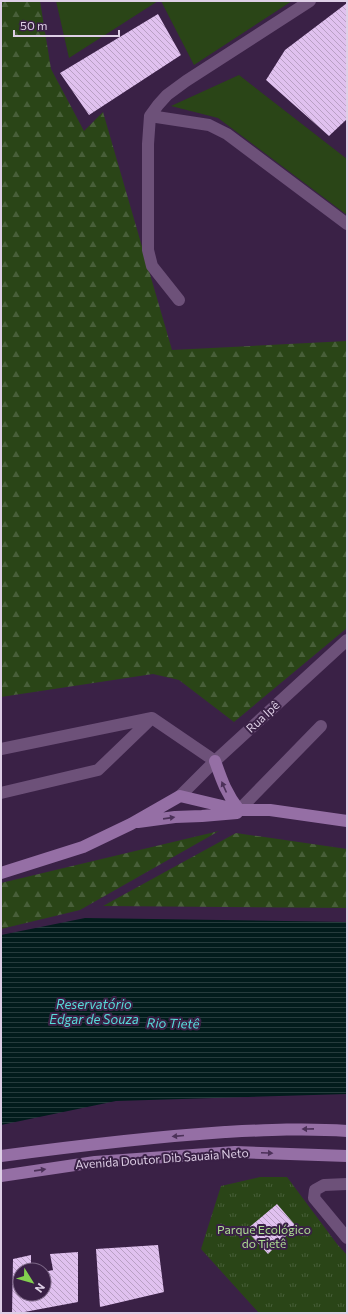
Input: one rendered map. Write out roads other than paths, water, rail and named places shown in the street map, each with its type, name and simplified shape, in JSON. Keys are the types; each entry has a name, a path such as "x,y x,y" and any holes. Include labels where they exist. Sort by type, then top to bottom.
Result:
{"main road":[{"path":"215,761 228,796 239,810"},
{"path":"1,873 84,847 131,824 180,796 239,810 270,810 347,821"},
{"path":"131,824 176,817 270,810"},
{"name":"Avenida Doutor Dib Sauaia Neto","path":"1,1156 132,1140 199,1134 267,1130 320,1129 347,1131"},
{"name":"Avenida Doutor Dib Sauaia Neto","path":"1,1176 95,1162 235,1152 347,1156"}],"street":[{"path":"178,300 152,266 148,250 148,144 150,116 168,95 186,81 310,1"},
{"path":"150,116 209,124 222,131 347,224"},
{"name":"Rua Ipê","path":"180,796 215,761 347,640"},
{"path":"1,748 152,718 215,761"},
{"path":"1,793 98,770 152,718"},
{"path":"239,810 321,726"},
{"path":"347,1184 324,1185 315,1190 314,1198 342,1227 347,1238"}],"water":[{"name":"Reservatório Edgar de Souza","path":"85,918 347,922 347,1094 116,1101 1,1125 1,935"}],"water label":[{"name":"Rio Tietê","path":"173,1023"}],"park label":[{"name":"Parque Ecológico do Tietê","path":"264,1237"}]}
